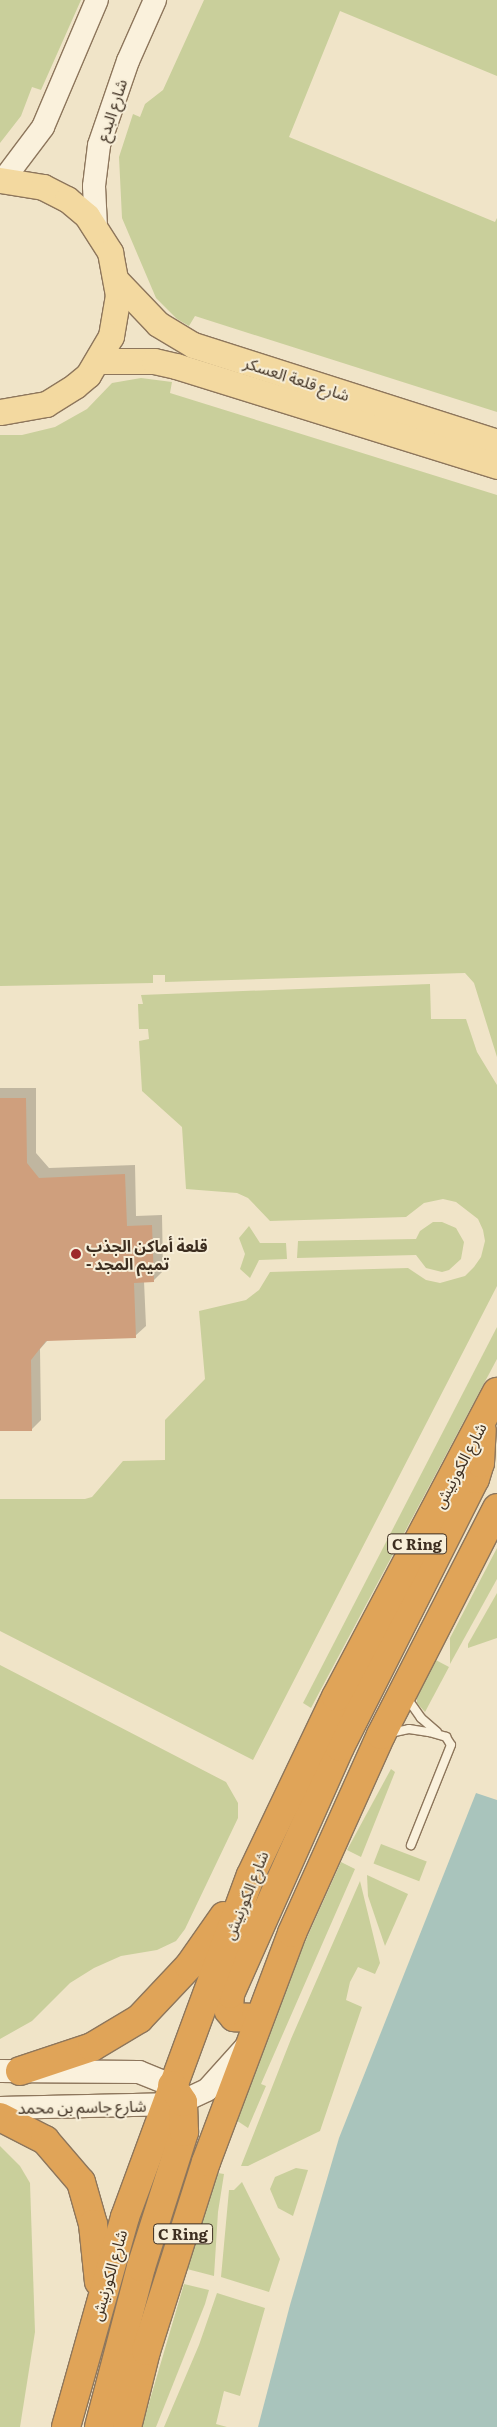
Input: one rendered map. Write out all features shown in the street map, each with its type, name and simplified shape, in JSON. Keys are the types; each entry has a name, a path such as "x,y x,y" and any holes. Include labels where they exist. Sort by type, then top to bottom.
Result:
{"highway":[{"name":"شارع الكورنيش","path":"66,2427 125,2217 173,2097 251,1876 336,1697 497,1392"},
{"path":"253,2031 229,2011 230,1994 340,1747 475,1479 480,1463 483,1418"},
{"name":"C Ring","path":"127,2427 146,2352 253,2031 292,1933 403,1689 497,1508"},
{"path":"10,2071 92,2048 139,2018 195,1959 251,1876"},
{"path":"99,2427 141,2267 179,2153 185,2126 173,2097"},
{"path":"0,2117 45,2140 81,2182 98,2252 99,2304"}],"main road":[{"path":"2,180 43,127 97,0"},
{"name":"شارع البدع","path":"96,227 94,186 99,145 128,60 155,0"},
{"path":"0,412 30,409 61,396 76,386 98,361 115,322 117,280 110,252 96,227 77,207 55,192 30,183 2,180"},
{"name":"شارع قلعة العسكر","path":"117,280 158,324 193,345 497,442"},
{"name":"شارع قلعة العسكر","path":"98,361 154,361 176,366 497,466"},
{"path":"173,2097 207,2090 253,2031"},
{"name":"شارع جاسم بن محمد","path":"10,2071 139,2072 173,2097"},
{"name":"شارع جاسم بن محمد","path":"0,2108 173,2097"}],"lane":[{"path":"403,1689 417,1713 438,1734 450,1741 450,1749 411,1845"},
{"path":"381,1735 409,1729 438,1734"}],"green space":[{"path":"0,0 81,0 41,90 32,87 21,116 0,143"},
{"path":"204,0 497,0 497,76 340,11 289,137 495,222 497,218 497,412 195,316 189,326 177,319 156,298 122,218 119,157 133,114 140,117 145,104 163,90"},
{"path":"141,378 172,382 170,393 497,495 497,1057 474,983 465,973 165,982 165,975 153,975 153,983 0,986 0,435 22,435 55,427 87,409 112,383"},
{"path":"430,984 431,1019 466,1019 477,1052 497,1085 497,1286 253,1760 0,1631 0,1499 85,1499 92,1497 123,1461 165,1460 165,1420 205,1379 199,1311 246,1300 259,1290 270,1272 408,1268 426,1280 440,1283 465,1276 474,1267 481,1257 485,1241 483,1230 478,1219 456,1202 443,1199 424,1203 406,1217 270,1221 248,1198 237,1193 186,1189 182,1127 142,1091 139,1041 149,1039 148,1029 139,1029 138,1004 143,1004 141,995"},
{"path":"433,1222 442,1222 456,1228 464,1242 461,1259 449,1270 442,1272 426,1268 416,1255 297,1258 298,1241 416,1239 420,1231"},
{"path":"249,1226 260,1243 286,1243 287,1259 259,1260 250,1278 240,1269 245,1254 239,1238"},
{"path":"497,1327 497,1359 311,1708 303,1703"},
{"path":"497,1548 497,1579 450,1664 450,1638"},
{"path":"497,1593 497,1638 468,1648 468,1644"},
{"path":"432,1658 449,1667 425,1712 417,1703 417,1690"},
{"path":"0,1665 226,1782 238,1803 238,1818 185,1929 176,1941 157,1950 121,1956 94,1968 70,1983 32,2021 0,2039"},
{"path":"391,1769 395,1772 361,1857 347,1850"},
{"path":"381,1844 427,1862 419,1881 373,1864"},
{"path":"341,1862 355,1869 261,2084 266,2086 248,2128 236,2120 291,1973"},
{"path":"367,1875 408,1894 385,1946 368,1896"},
{"path":"360,1881 380,1963 375,1974 358,1967 350,1982 346,2000 362,2007 320,2131 248,2166 241,2166 291,2039"},
{"path":"0,2146 20,2166 30,2183 35,2332 20,2427 0,2427"},
{"path":"296,2168 308,2170 293,2216 278,2208 270,2189 275,2177"},
{"path":"218,2173 224,2174 218,2212 214,2276 187,2269"},
{"path":"242,2182 280,2259 269,2292 221,2277 229,2190 234,2190"},
{"path":"184,2284 209,2290 205,2304 156,2427 142,2427"},
{"path":"217,2293 265,2308 240,2396 224,2391 216,2424 227,2427 164,2427 199,2345"}],"water":[{"path":"476,1793 497,1800 497,2427 258,2427 290,2305 339,2138"}],"building":[{"name":"قلعة أماكن الجذب - تميم المجد","path":"0,1098 26,1098 27,1163 39,1178 125,1174 127,1226 152,1225 154,1282 134,1283 136,1338 46,1341 31,1360 32,1431 0,1431"}],"place":[{"name":"قلعة أماكن الجذب - تميم المجد","path":"76,1254"}]}
